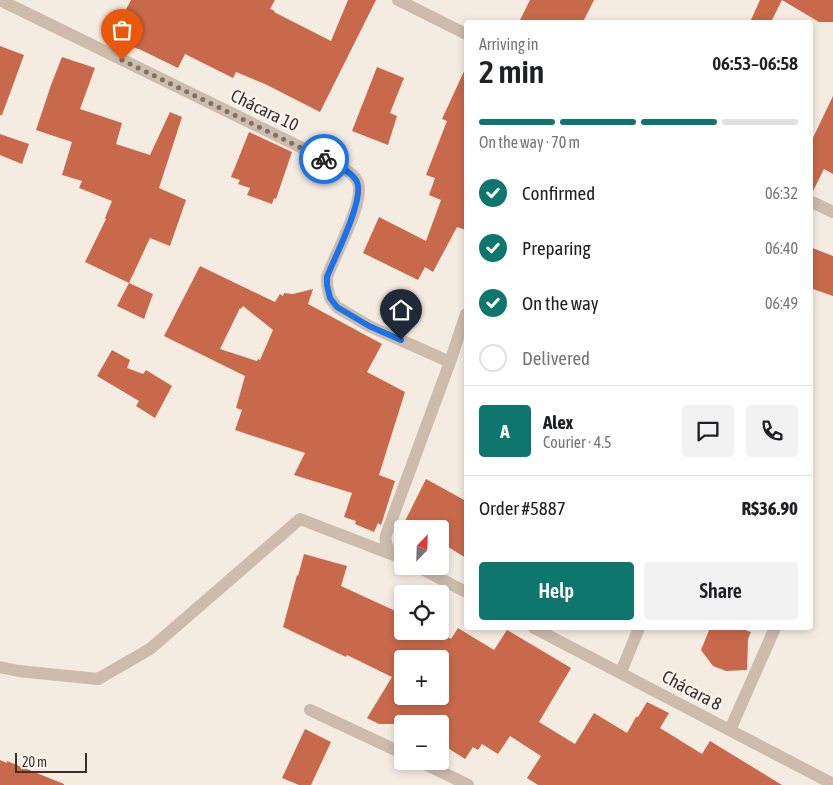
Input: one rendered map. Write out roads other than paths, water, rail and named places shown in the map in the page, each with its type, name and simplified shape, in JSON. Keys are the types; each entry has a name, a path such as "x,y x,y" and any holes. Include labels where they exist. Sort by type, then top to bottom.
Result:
{"street":[{"name":"Chácara 10","path":"0,0 350,173 358,181 359,190 356,209 327,277 330,298 337,307 369,326 450,362"},
{"path":"398,0 464,33"},
{"path":"813,202 833,212"},
{"path":"394,554 387,545 386,535 464,320"},
{"path":"0,667 18,671 98,679 150,649 300,519 394,556"},
{"path":"433,575 464,591"},
{"name":"Chácara 8","path":"538,630 833,784"},
{"path":"621,672 638,630"},
{"path":"730,730 775,630"},
{"path":"310,710 394,749"},
{"path":"438,770 468,785"}]}
